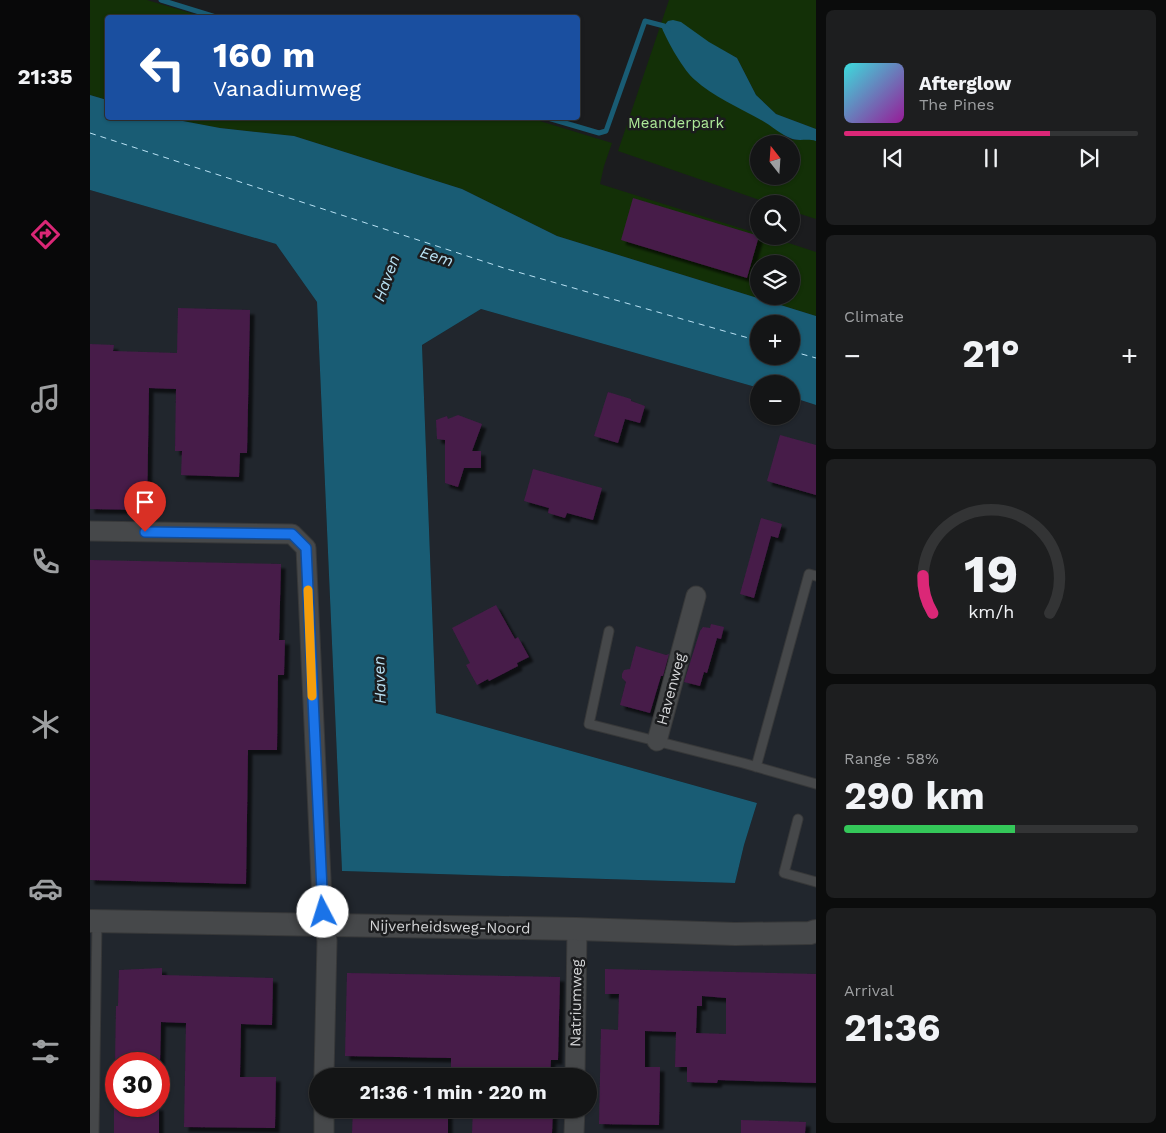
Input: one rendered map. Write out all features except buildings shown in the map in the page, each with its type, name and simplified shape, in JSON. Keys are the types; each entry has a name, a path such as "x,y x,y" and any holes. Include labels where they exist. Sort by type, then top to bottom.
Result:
{"street":[{"path":"90,531 292,534 306,548 321,891 327,941 324,1068"},
{"name":"Havenweg","path":"656,741 696,596"},
{"name":"Nijverheidsweg-Noord","path":"93,921 577,929 735,934 814,933"},
{"name":"Natriumweg","path":"575,1068 577,929"},
{"path":"324,1118 324,1133"},
{"path":"574,1118 574,1133"}],"lane":[{"path":"756,767 809,574 816,576"},
{"path":"609,631 589,724 656,741"},
{"name":"Havenweg","path":"656,741 816,784"},
{"path":"798,819 784,873 816,882"},
{"path":"93,921 94,1133"}],"shaded area":[{"path":"90,190 276,244 317,302 342,871 735,883 757,803 436,713 422,345 481,309 750,385 750,425 800,425 800,400 816,405 816,1133 90,1133"}],"green space":[{"path":"90,0 147,0 197,15 105,15 105,99 90,95"},
{"name":"Meanderpark","path":"669,0 816,0 816,129 776,114 756,95 737,58 668,21 662,28 685,68 710,91 776,128 784,135 750,135 750,185 800,185 800,139 808,138 816,141 816,219 800,214 800,195 750,195 750,197 618,151"},
{"path":"178,120 537,120 612,143 600,184 750,231 750,245 795,245 816,252 816,316 780,305 800,305 800,255 750,255 750,296 557,236 462,189 294,136 220,128"}],"water":[{"path":"668,21 681,22 709,42 737,58 756,95 776,114 816,129 816,141 800,140 800,135 784,135 702,86 686,70 664,34 662,28"},
{"path":"90,95 105,99 105,120 178,120 220,128 294,136 462,189 557,236 750,296 750,305 780,305 816,316 816,405 800,400 800,375 750,375 750,385 481,309 422,345 436,713 757,803 735,883 342,871 317,302 276,244 90,190"}],"waterway":[{"path":"161,0 209,15"},
{"path":"555,120 599,133 606,131 645,21 664,26 668,30"}],"ferry route":[{"path":"90,133 507,269 750,338"},
{"path":"800,354 816,358"}],"slow traffic":[{"path":"308,590 312,696"}],"route":[{"path":"145,532 292,534 306,548 323,912"}],"water label":[{"name":"Eem","path":"437,256"},
{"name":"Haven","path":"386,278"},
{"name":"Haven","path":"379,680"}]}
